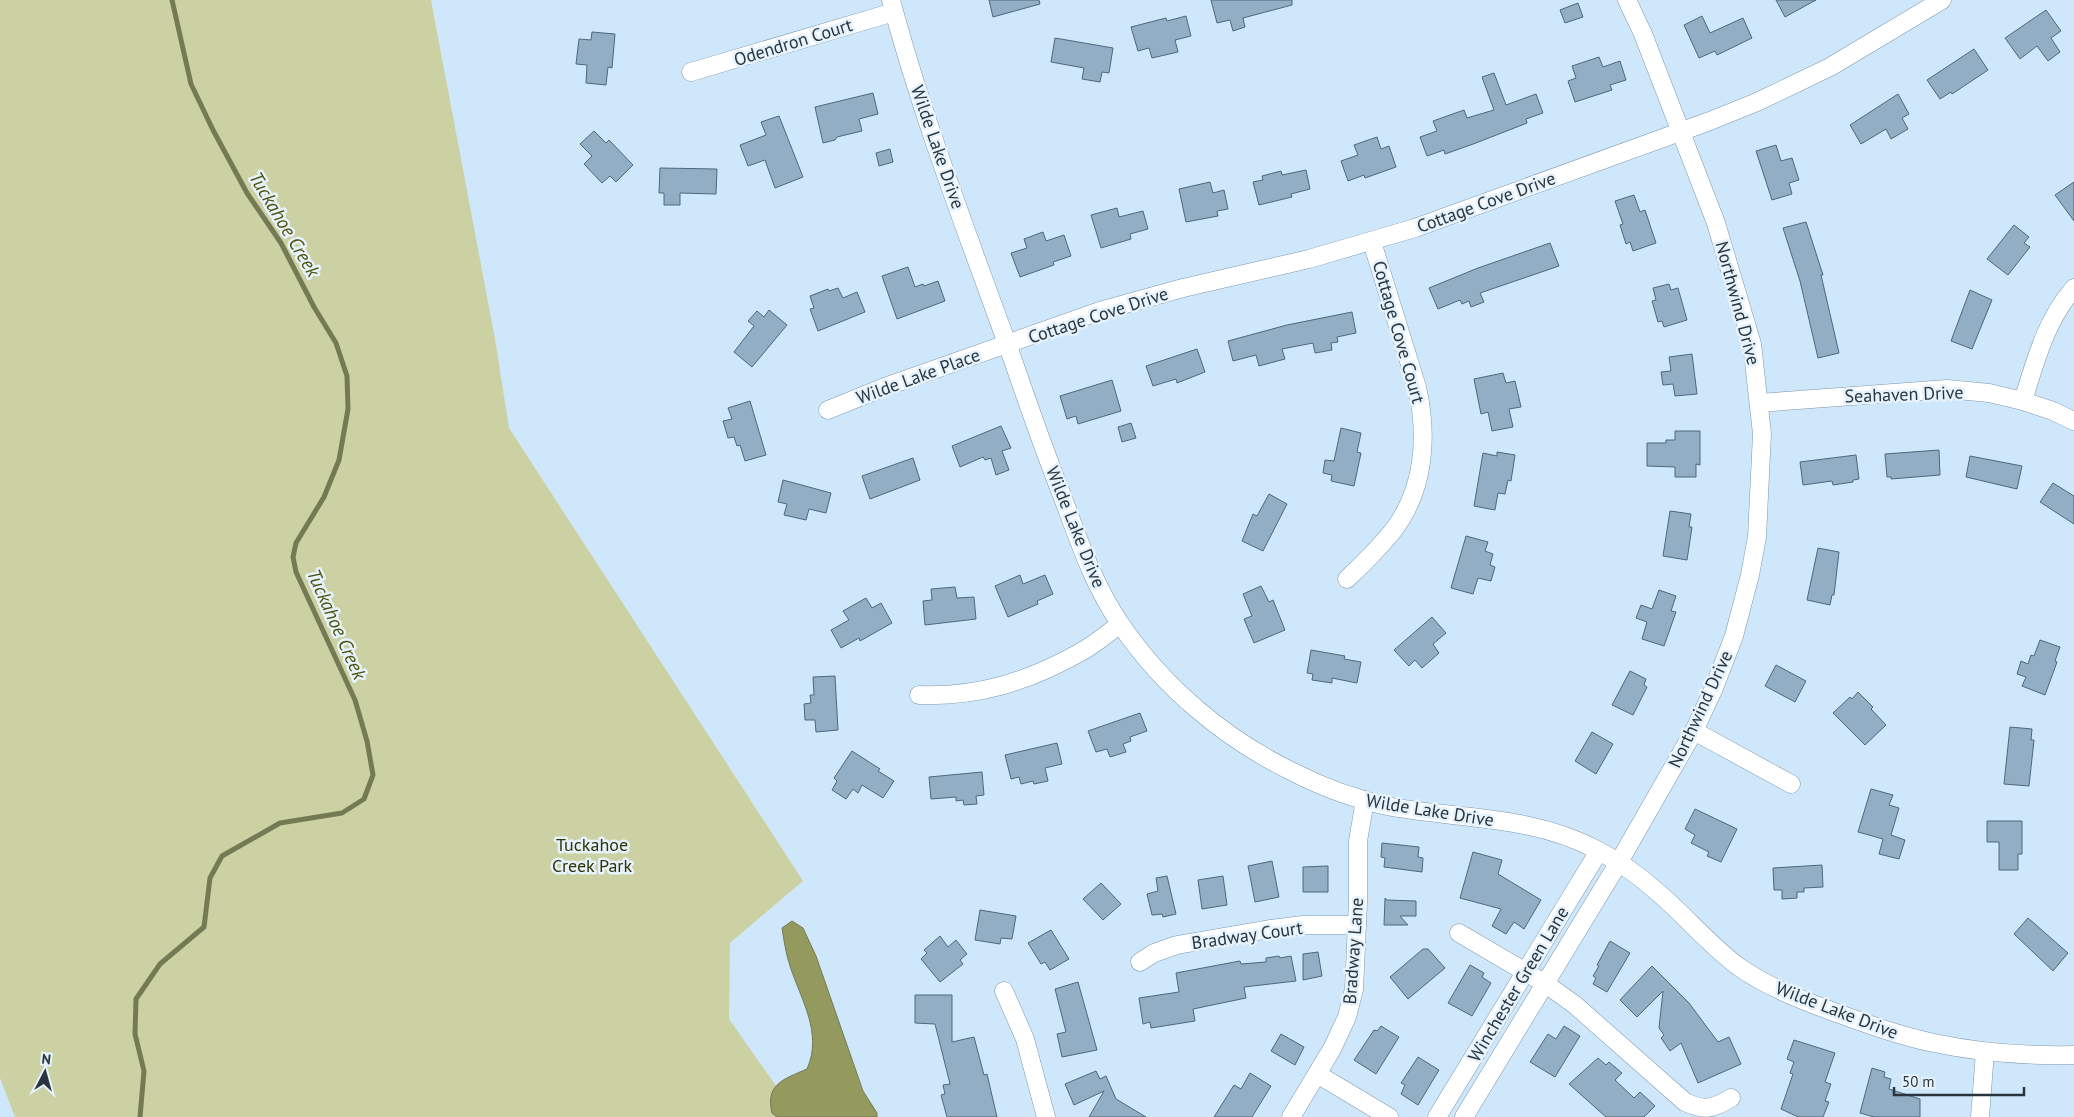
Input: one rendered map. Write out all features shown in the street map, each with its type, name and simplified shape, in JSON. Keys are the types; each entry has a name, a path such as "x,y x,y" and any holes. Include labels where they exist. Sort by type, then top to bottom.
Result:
{"street":[{"name":"Northwind Drive","path":"1619,862 1694,731 1714,688 1734,636 1750,575 1759,515 1762,444 1752,344 1733,275 1682,131 1643,34 1627,0"},
{"name":"Cottage Cove Drive","path":"1007,344 1100,311 1183,288 1309,259 1372,242 1682,131 1749,105 1798,83 1864,48 1942,0"},
{"name":"Odendron Court","path":"691,72 892,6"},
{"name":"Wilde Lake Drive","path":"892,6 928,118 1007,344 1086,559 1120,624 1166,680 1205,716 1232,737 1290,771 1315,783 1365,800 1394,807 1519,824 1577,839 1619,862 1654,889 1712,944 1741,968 1786,994 1888,1032 1932,1043 1985,1052 2017,1055 2074,1055"},
{"name":"Cottage Cove Court","path":"1347,579 1376,550 1400,520 1410,502 1420,471 1424,449 1421,405 1417,387 1372,242"},
{"path":"2024,401 2045,334 2074,288"},
{"name":"Wilde Lake Place","path":"828,410 882,388 1007,344"},
{"name":"Seahaven Drive","path":"1759,403 1947,389 1989,393 2024,401 2054,411 2074,421"},
{"path":"918,695 949,696 1012,683 1049,669 1081,652 1120,624"},
{"path":"1694,731 1791,784"},
{"name":"Bradway Lane","path":"1291,1117 1348,1017 1354,989 1358,841 1365,800"},
{"name":"Winchester Green Lane","path":"1437,1117 1598,851"},
{"name":"Winchester Green Lane","path":"1464,1117 1619,862"},
{"name":"Bradway Court","path":"1140,962 1154,953 1178,945 1270,929 1303,925 1357,925"},
{"path":"1459,933 1546,984 1575,1005 1685,1102 1697,1108 1709,1108 1731,1098"},
{"path":"1004,991 1025,1039 1046,1117"},
{"path":"1980,1117 1985,1052"},
{"path":"1317,1074 1388,1117"}],"green space":[{"name":"Tuckahoe Creek Park","path":"0,0 431,0 495,339 509,428 803,881 730,943 729,1019 798,1117 15,1117 0,1078"}],"shaded area":[{"path":"792,921 803,928 816,956 863,1091 877,1113 877,1117 777,1117 772,1113 771,1095 774,1089 784,1080 807,1069 813,1042 809,1017 785,947 782,928"}],"building":[{"path":"989,0 1039,0 1040,4 993,17"},
{"path":"1211,0 1292,0 1292,5 1243,18 1245,27 1233,31 1230,20 1217,23"},
{"path":"1776,0 1816,0 1785,17"},
{"path":"1578,3 1583,17 1565,23 1560,10"},
{"path":"2046,10 2061,31 2051,38 2060,52 2048,61 2037,46 2020,59 2005,38"},
{"path":"1186,16 1191,36 1175,40 1178,52 1152,58 1149,48 1138,51 1131,27 1166,18 1167,21"},
{"path":"1702,16 1710,33 1743,18 1752,38 1717,55 1715,51 1699,58 1684,25"},
{"path":"592,32 615,34 612,68 608,67 606,85 586,83 587,65 576,64 579,39 591,40"},
{"path":"1055,38 1113,48 1109,73 1102,72 1100,82 1082,79 1084,68 1051,62"},
{"path":"1974,49 1988,70 1952,94 1951,92 1940,99 1927,80"},
{"path":"1599,57 1603,67 1620,61 1626,80 1610,85 1612,90 1575,102 1568,81 1576,78 1572,66"},
{"path":"1494,73 1506,105 1536,94 1543,113 1526,119 1527,123 1476,143 1445,154 1444,150 1427,156 1420,137 1437,131 1433,121 1464,110 1467,118 1494,110 1482,77"},
{"path":"873,93 878,114 859,119 862,131 837,137 835,140 823,143 815,107"},
{"path":"1898,94 1909,114 1902,118 1908,129 1891,139 1886,129 1861,144 1850,125"},
{"path":"779,116 803,177 775,188 765,160 748,166 740,145 766,135 761,122"},
{"path":"594,131 606,143 609,140 633,165 616,182 610,176 602,183 584,164 592,156 580,144"},
{"path":"1377,137 1381,149 1389,146 1396,167 1365,178 1364,175 1348,181 1341,161 1358,155 1354,145"},
{"path":"1776,145 1781,161 1792,158 1799,180 1789,183 1792,194 1772,200 1756,151"},
{"path":"890,149 893,162 879,166 876,153"},
{"path":"660,168 717,169 716,194 680,193 680,205 664,205 664,193 659,193"},
{"path":"1306,170 1310,189 1291,194 1292,197 1259,205 1253,182 1263,180 1262,176 1281,171 1282,175"},
{"path":"1210,182 1213,193 1224,190 1228,209 1217,211 1218,216 1186,222 1179,189"},
{"path":"2074,182 2074,221 2055,195"},
{"path":"1634,195 1640,212 1645,210 1656,243 1633,251 1630,242 1626,244 1620,225 1623,224 1615,201"},
{"path":"1117,208 1119,217 1143,211 1148,229 1130,234 1131,239 1101,248 1091,215"},
{"path":"1806,222 1823,275 1821,275 1839,353 1818,358 1800,281 1783,228"},
{"path":"2014,225 2029,237 2024,243 2030,247 2008,275 1987,259"},
{"path":"1043,232 1046,241 1064,235 1071,256 1053,262 1054,265 1020,277 1011,253 1027,248 1024,239"},
{"path":"1550,243 1559,266 1480,293 1484,302 1471,307 1469,301 1462,304 1460,300 1438,309 1429,288 1478,268"},
{"path":"908,267 915,287 938,281 945,301 897,319 882,276"},
{"path":"1669,284 1671,290 1678,288 1687,320 1664,327 1662,321 1658,322 1652,301 1656,300 1653,288"},
{"path":"838,288 843,298 857,292 865,312 818,331 810,309 814,308 810,296 828,289 829,291"},
{"path":"1970,290 1992,300 1972,349 1951,341"},
{"path":"769,310 787,325 752,367 734,352 754,326 748,321 757,311 764,317"},
{"path":"1352,312 1356,333 1337,337 1338,342 1331,343 1332,350 1315,353 1313,343 1282,349 1285,359 1259,366 1256,355 1233,361 1228,341 1287,325"},
{"path":"1197,349 1205,372 1177,383 1176,379 1153,386 1146,366"},
{"path":"1692,354 1697,394 1675,396 1673,384 1663,385 1661,372 1671,371 1669,357"},
{"path":"1503,373 1506,383 1515,381 1521,407 1509,409 1513,427 1492,431 1488,412 1481,414 1474,379"},
{"path":"1112,380 1121,411 1078,424 1076,416 1067,419 1060,396"},
{"path":"750,401 766,455 745,461 740,445 737,446 734,437 728,438 723,421 732,419 728,408"},
{"path":"1131,423 1136,438 1122,442 1118,427"},
{"path":"1001,426 1011,448 1002,451 1009,470 996,475 991,458 985,460 983,457 960,467 952,446"},
{"path":"1341,428 1361,433 1357,452 1361,453 1354,486 1331,481 1332,475 1323,473 1325,460 1334,461"},
{"path":"1675,431 1700,431 1700,465 1696,464 1696,477 1675,477 1675,467 1647,466 1647,443 1666,443 1666,440 1675,440"},
{"path":"1939,450 1940,475 1891,479 1891,477 1887,477 1885,454"},
{"path":"1497,452 1515,455 1511,481 1508,480 1505,494 1498,493 1495,510 1474,506 1483,453 1497,456"},
{"path":"1856,455 1859,479 1853,480 1853,482 1833,485 1832,481 1803,485 1800,462"},
{"path":"1970,456 2022,466 2017,489 1966,477"},
{"path":"913,458 920,480 870,499 862,476"},
{"path":"783,480 831,493 826,513 809,509 806,520 784,515 787,504 778,502"},
{"path":"2053,483 2074,496 2074,524 2040,502"},
{"path":"1269,494 1287,504 1263,551 1242,541 1253,514 1257,516"},
{"path":"1670,511 1691,514 1689,527 1692,527 1687,560 1663,556"},
{"path":"1466,536 1488,542 1485,551 1493,554 1490,565 1495,567 1491,581 1478,578 1473,594 1451,588"},
{"path":"1818,548 1839,552 1834,595 1832,595 1830,605 1807,600"},
{"path":"1020,575 1023,584 1045,575 1053,594 1037,601 1038,604 1008,617 995,586"},
{"path":"1261,586 1269,602 1273,600 1285,630 1254,643 1244,619 1252,616 1243,594"},
{"path":"955,587 957,598 974,597 976,619 925,625 923,601 932,600 931,589"},
{"path":"1659,590 1676,596 1671,611 1676,612 1664,646 1642,639 1647,622 1636,618 1641,605 1652,609"},
{"path":"866,598 872,608 881,603 892,623 860,641 859,638 841,648 831,630 849,620 843,611"},
{"path":"1432,617 1446,633 1433,644 1439,653 1422,668 1415,660 1409,666 1394,650"},
{"path":"2040,640 2060,647 2055,661 2057,662 2045,695 2022,686 2026,677 2017,674 2021,661 2028,664 2031,655 2034,656"},
{"path":"1311,650 1345,656 1344,659 1361,662 1357,683 1332,678 1332,683 1312,680 1313,674 1307,673"},
{"path":"1776,665 1806,681 1795,702 1765,686"},
{"path":"1630,671 1646,679 1644,685 1647,687 1633,715 1612,705"},
{"path":"835,676 838,730 816,732 815,720 805,720 804,704 811,703 810,695 814,695 813,677"},
{"path":"1858,692 1873,707 1871,709 1886,725 1865,745 1833,713 1850,697 1852,699"},
{"path":"1140,713 1147,731 1130,737 1131,741 1123,744 1126,752 1110,757 1107,749 1096,752 1088,731"},
{"path":"2010,727 2032,729 2031,740 2034,740 2029,786 2004,784"},
{"path":"1592,732 1613,744 1596,774 1575,761"},
{"path":"1057,743 1062,764 1045,768 1048,781 1034,784 1033,781 1021,784 1019,777 1011,779 1005,755"},
{"path":"852,751 880,769 878,771 894,781 883,798 862,785 858,793 853,789 846,799 832,790 837,781 834,778"},
{"path":"982,772 984,795 976,796 977,804 964,805 963,800 956,801 956,797 931,799 929,777"},
{"path":"1871,789 1893,795 1889,805 1899,808 1891,835 1905,840 1899,859 1879,854 1883,839 1858,832"},
{"path":"1695,809 1737,829 1721,862 1707,856 1709,852 1691,843 1695,835 1685,829"},
{"path":"1987,821 2022,821 2022,854 2018,854 2018,870 1999,870 1999,842 1987,842"},
{"path":"1382,843 1419,847 1418,857 1423,858 1422,872 1384,867 1385,858 1381,857"},
{"path":"1473,852 1502,860 1498,874 1541,900 1524,929 1514,922 1506,934 1492,926 1501,909 1460,898"},
{"path":"1272,861 1279,897 1255,902 1248,866"},
{"path":"1822,865 1823,887 1804,888 1804,892 1797,892 1797,898 1782,899 1782,890 1774,890 1773,868"},
{"path":"1328,866 1328,892 1303,892 1303,867"},
{"path":"1167,876 1176,914 1163,917 1162,914 1152,915 1147,894 1158,891 1156,878"},
{"path":"1223,876 1227,905 1202,909 1198,880"},
{"path":"1101,883 1121,904 1103,920 1083,899"},
{"path":"1385,898 1387,900 1416,901 1416,916 1400,916 1408,925 1384,925"},
{"path":"980,910 1016,916 1012,939 1001,938 1000,944 975,940"},
{"path":"2028,918 2068,953 2053,971 2014,934"},
{"path":"1051,930 1069,959 1050,970 1045,962 1041,964 1028,943"},
{"path":"940,936 948,947 956,940 967,954 960,960 963,964 940,982 921,959 927,953 924,950"},
{"path":"1610,941 1630,953 1607,992 1593,984 1596,978 1593,976"},
{"path":"1423,949 1428,949 1445,968 1408,999 1390,977"},
{"path":"1318,952 1322,976 1303,980 1303,954"},
{"path":"1279,956 1280,958 1291,956 1296,981 1244,987 1246,998 1193,1009 1195,1021 1151,1028 1150,1022 1143,1024 1139,998 1179,992 1176,973 1240,961 1241,964 1266,962 1266,958"},
{"path":"1470,965 1484,973 1482,977 1491,983 1472,1016 1448,1003"},
{"path":"1652,966 1689,1003 1718,1042 1729,1037 1741,1064 1698,1083 1681,1043 1670,1051 1661,1038 1664,1035 1659,1028 1663,991 1637,1017 1620,1000"},
{"path":"1078,982 1097,1050 1062,1057 1057,1034 1066,1032 1055,989"},
{"path":"915,995 952,995 952,1042 974,1037 984,1075 987,1074 997,1117 947,1117 941,1095 945,1094 943,1085 950,1084 935,1024 915,1023"},
{"path":"1381,1026 1399,1037 1376,1074 1354,1060 1374,1030 1377,1031"},
{"path":"1564,1026 1580,1036 1555,1077 1530,1062 1548,1034 1556,1039"},
{"path":"1281,1034 1304,1047 1295,1065 1271,1051"},
{"path":"1794,1040 1835,1053 1825,1082 1831,1084 1825,1101 1829,1102 1823,1117 1798,1117 1781,1109 1793,1074 1790,1073 1794,1062 1787,1059"},
{"path":"1418,1057 1439,1070 1418,1105 1401,1094 1405,1085 1401,1083"},
{"path":"1598,1058 1606,1065 1609,1062 1622,1073 1615,1080 1634,1098 1640,1092 1655,1106 1644,1117 1606,1117 1569,1084"},
{"path":"1872,1068 1885,1072 1884,1077 1891,1079 1889,1089 1920,1099 1920,1117 1874,1117 1860,1113"},
{"path":"1096,1071 1100,1079 1106,1076 1116,1099 1146,1117 1089,1117 1104,1091 1074,1105 1065,1084"},
{"path":"1250,1073 1271,1086 1252,1117 1214,1117 1234,1085 1241,1089"}],"waterway":[{"name":"Tuckahoe Creek","path":"140,1117 144,1071 135,1034 136,999 160,964 204,927 210,878 222,856 280,823 342,813 364,799 373,775 367,741 355,700 296,572 293,557 296,543 324,497 339,460 348,409 347,376 336,343 314,307 281,243 247,193 191,84 172,0"}]}
